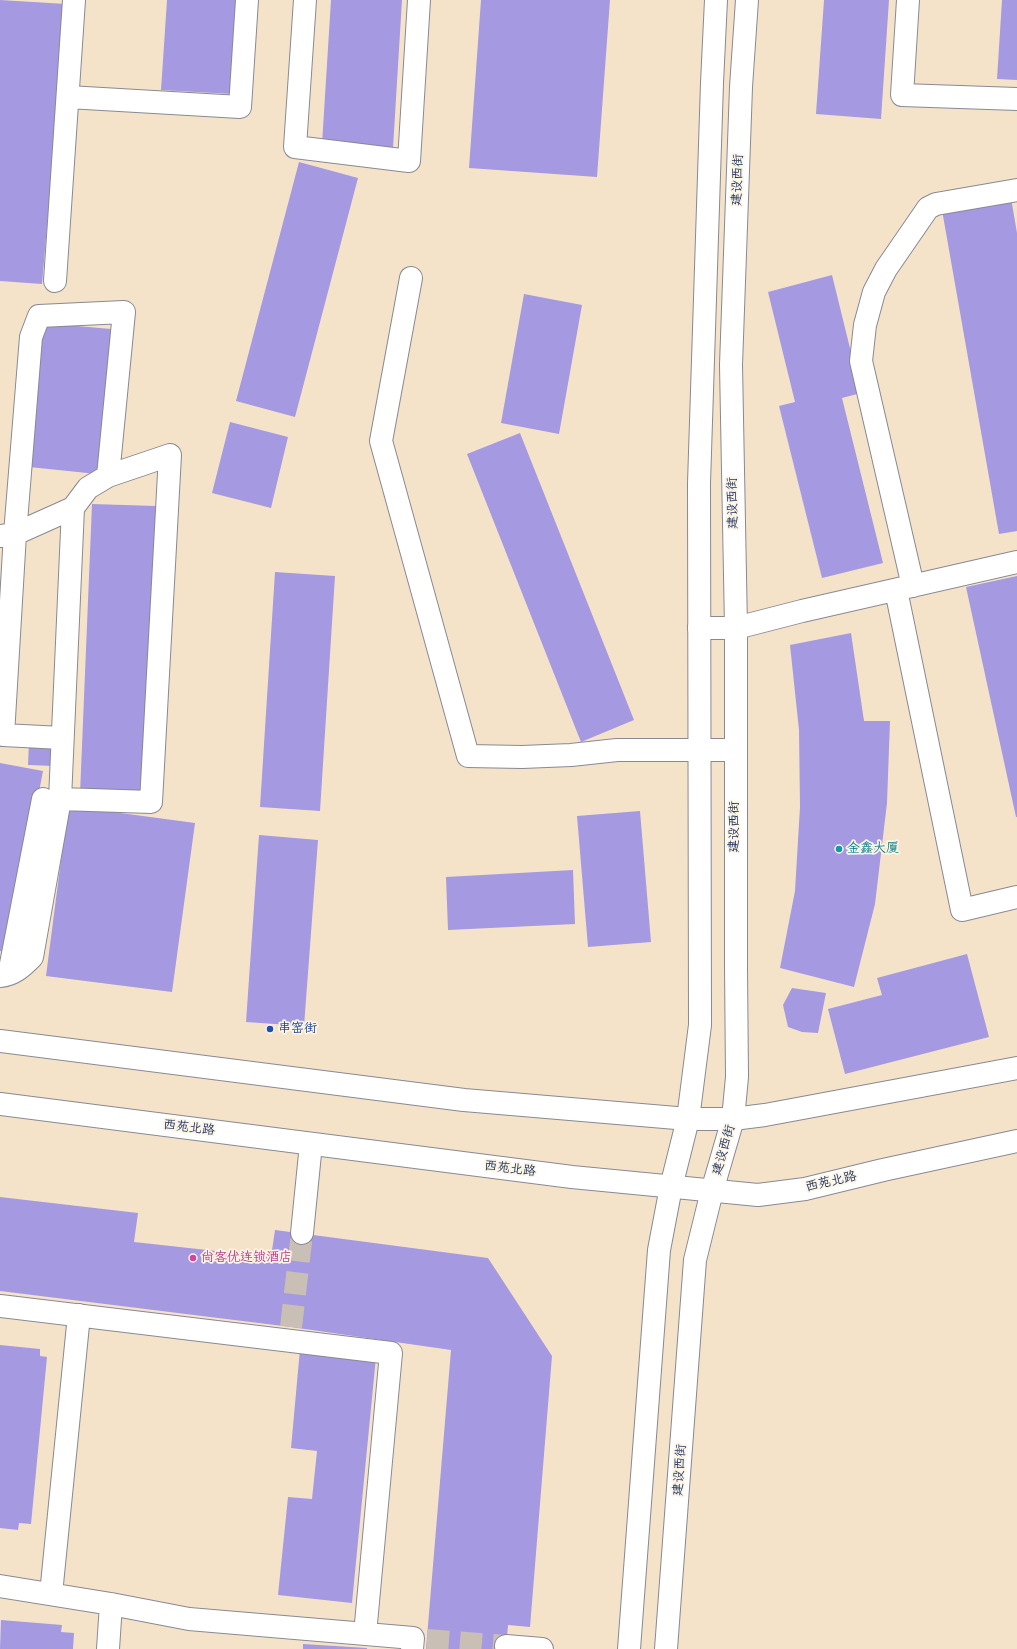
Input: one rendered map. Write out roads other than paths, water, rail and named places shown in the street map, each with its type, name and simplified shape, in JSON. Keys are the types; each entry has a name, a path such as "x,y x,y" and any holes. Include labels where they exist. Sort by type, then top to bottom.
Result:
{"street":[{"path":"55,281 74,0"},
{"path":"68,97 240,107 247,0"},
{"path":"305,0 295,147 409,161 419,0"},
{"path":"629,1649 660,1250 671,1187 688,1119 700,1026 699,483 711,99 716,0"},
{"name":"建设西街","path":"666,1649 695,1260 712,1191 733,1119 737,1076 735,750 736,628 731,365 741,87 747,0"},
{"path":"908,0 902,94 1017,99"},
{"path":"1017,190 936,204 928,208 886,269 874,292 865,325 861,361 904,588 962,910 1017,897"},
{"path":"411,278 381,441 468,756 571,755 617,750 735,750"},
{"path":"62,738 1,741 8,535 31,337 39,316 124,312 108,476"},
{"path":"8,535 73,508 88,488 108,476 170,455 151,802 51,799"},
{"path":"5,975 21,968 32,957 51,799 62,738 73,508"},
{"path":"699,628 736,628 802,611 1017,562"},
{"path":"0,1041 464,1100 688,1119 733,1119 765,1115 1017,1068"},
{"name":"西苑北路","path":"0,1104 572,1177 758,1195 805,1189 883,1170 1017,1141"},
{"path":"302,1233 311,1144"},
{"path":"0,1306 79,1315 290,1333 391,1353 365,1634"},
{"path":"51,1594 79,1315"},
{"path":"0,1586 111,1604 189,1620 365,1634 417,1642"},
{"path":"108,1649 111,1604"},
{"path":"506,1646 542,1649"}],"tunnel":[{"path":"291,1327 302,1233"},
{"path":"427,1640 506,1646"}],"place":[{"name":"金鑫大厦","path":"839,849"},
{"name":"串窑街","path":"270,1029"},
{"name":"尚客优连锁酒店","path":"193,1258"}]}
